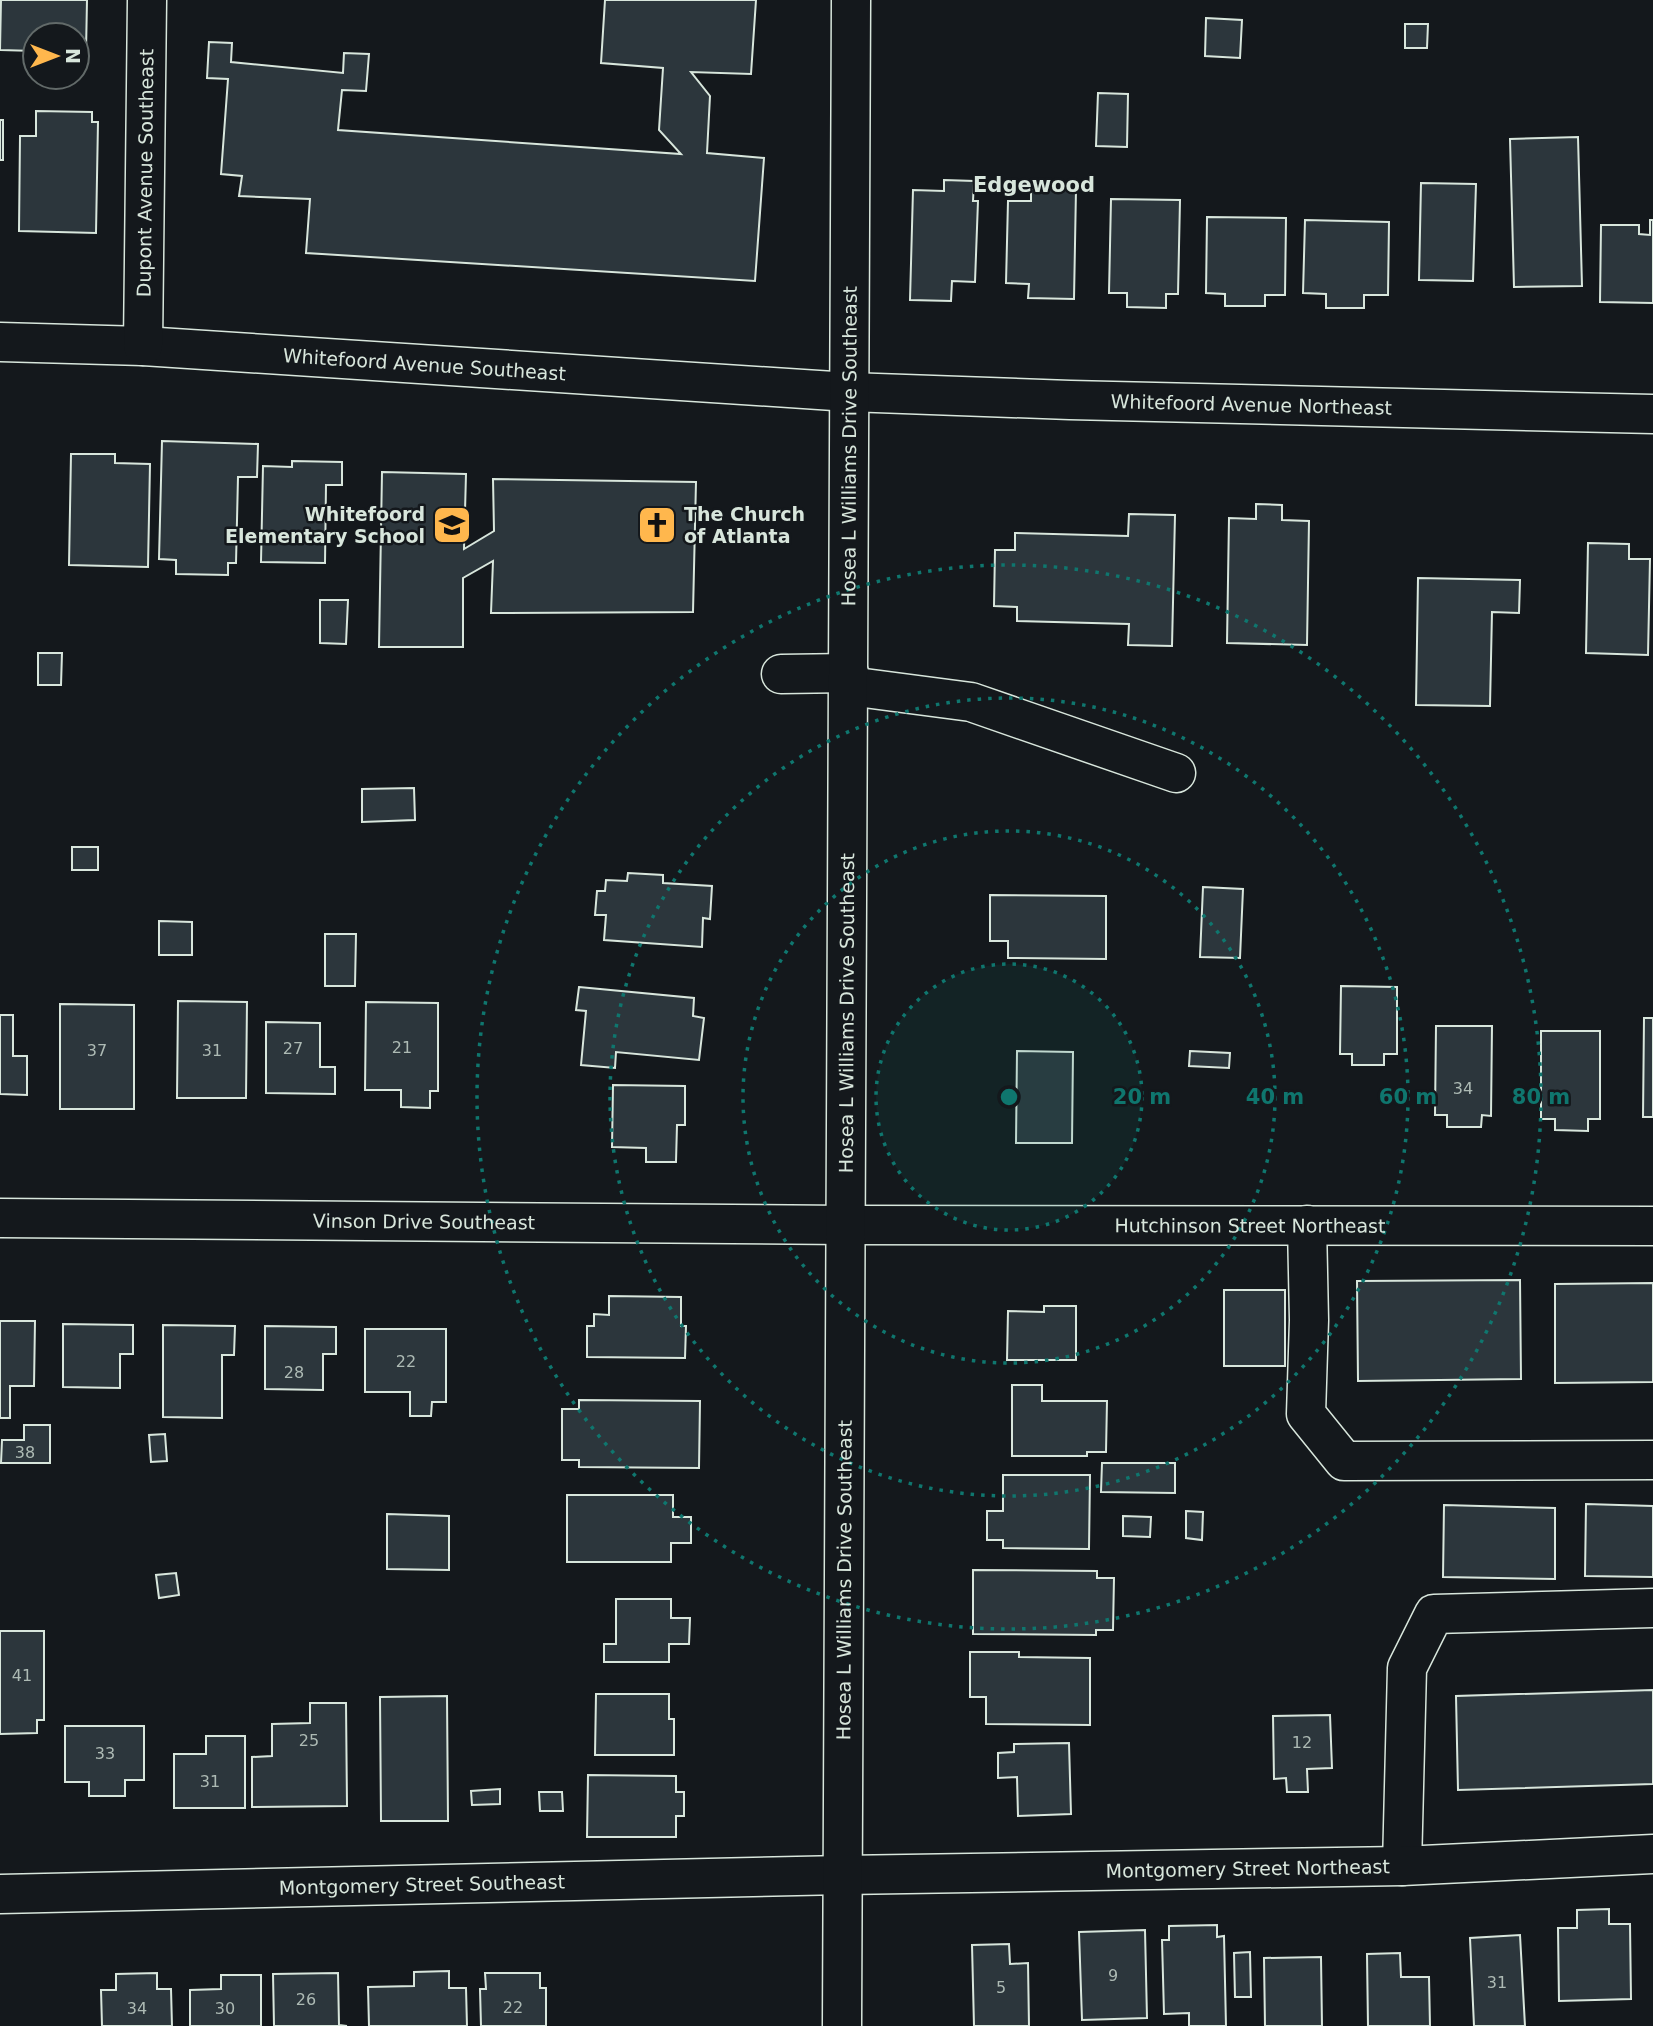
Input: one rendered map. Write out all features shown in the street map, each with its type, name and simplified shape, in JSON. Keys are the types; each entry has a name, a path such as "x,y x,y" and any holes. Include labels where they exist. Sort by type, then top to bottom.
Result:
{"street":[{"name":"Dupont Avenue Southeast","path":"143,346 147,0"},
{"name":"Hosea L Williams Drive Southeast","path":"842,2026 851,0"},
{"name":"Whitefoord Avenue Southeast","path":"0,342 143,346 849,391"},
{"name":"Whitefoord Avenue Northeast","path":"849,391 1070,400 1653,414"},
{"path":"781,674 849,679 971,702 1176,773"},
{"name":"Vinson Drive Southeast","path":"0,1218 846,1225"},
{"name":"Hutchinson Street Northeast","path":"846,1225 1653,1226"},
{"path":"1307,1225 1309,1320 1306,1415 1343,1461 1653,1460"},
{"path":"1402,1866 1407,1668 1434,1614 1653,1608"},
{"name":"Montgomery Street Northeast","path":"843,1875 1402,1866 1653,1854"},
{"name":"Montgomery Street Southeast","path":"0,1894 843,1875"}],"building":[{"path":"1,0 87,0 87,21 21,21 21,51 0,50"},
{"path":"605,0 756,0 751,74 691,72 710,96 707,153 764,158 755,281 306,253 310,199 239,196 242,176 221,174 228,79 207,78 209,42 232,43 231,62 343,73 344,53 369,54 366,91 342,90 338,130 681,154 659,130 663,68 601,63"},
{"path":"1206,18 1242,20 1240,58 1205,56"},
{"path":"1405,24 1428,24 1427,48 1405,48"},
{"path":"1098,93 1128,94 1127,147 1096,146"},
{"path":"36,111 92,112 92,122 98,122 96,233 19,231 20,136 36,136"},
{"path":"0,120 3,120 3,160 0,160"},
{"path":"1578,137 1582,286 1514,287 1510,139"},
{"path":"944,180 974,181 973,201 978,201 975,282 952,281 951,301 910,300 913,190 944,191"},
{"path":"1421,183 1476,184 1473,281 1419,280"},
{"path":"1031,189 1076,189 1074,299 1028,298 1029,284 1006,283 1008,201 1031,201"},
{"path":"1111,199 1180,200 1178,294 1166,294 1166,308 1127,307 1127,293 1109,293"},
{"path":"1207,217 1286,218 1285,295 1265,295 1265,306 1225,306 1225,294 1206,293"},
{"path":"1305,220 1389,222 1388,295 1364,295 1364,308 1326,308 1326,294 1303,293"},
{"path":"1650,220 1653,220 1653,303 1600,302 1601,225 1639,225 1639,234 1650,235"},
{"path":"162,441 258,444 257,477 238,477 236,563 228,563 228,575 176,574 176,560 159,559"},
{"path":"71,454 115,454 115,463 150,464 148,567 69,565"},
{"path":"292,461 342,462 342,485 326,485 325,563 261,562 263,466 292,467"},
{"path":"382,472 466,474 464,549 494,531 493,479 696,482 693,612 491,613 493,561 463,578 463,647 379,647"},
{"path":"1256,504 1282,505 1282,520 1309,521 1307,645 1227,643 1229,518 1256,519"},
{"path":"1129,514 1175,515 1172,646 1128,645 1129,624 1017,621 1017,607 994,606 995,550 1015,550 1015,533 1128,536"},
{"path":"1588,543 1629,544 1629,559 1650,559 1648,655 1586,653"},
{"path":"1418,578 1520,580 1519,613 1492,612 1490,706 1416,705"},
{"path":"320,600 348,600 346,644 320,643"},
{"path":"38,653 62,653 61,685 38,685"},
{"path":"414,788 415,820 362,822 362,789"},
{"path":"72,847 98,847 98,870 72,870"},
{"path":"628,873 663,875 663,883 712,886 710,919 703,918 702,947 604,940 606,915 595,915 597,891 605,891 606,880 627,881"},
{"path":"1203,887 1243,889 1240,958 1200,957"},
{"path":"990,895 1106,896 1106,959 1008,958 1008,941 990,941"},
{"path":"159,921 192,922 192,955 159,955"},
{"path":"325,934 356,934 355,986 325,986"},
{"path":"1341,986 1397,987 1397,1054 1384,1054 1384,1065 1352,1065 1352,1054 1340,1054"},
{"path":"579,987 694,998 693,1016 704,1018 699,1060 616,1052 615,1068 581,1065 586,1011 576,1010"},
{"path":"178,1001 247,1002 246,1098 177,1098"},
{"path":"366,1002 438,1003 438,1091 430,1091 430,1108 401,1107 401,1090 365,1090"},
{"path":"60,1004 134,1005 134,1109 60,1109"},
{"path":"0,1015 13,1015 13,1056 27,1056 27,1095 0,1094"},
{"path":"1644,1018 1653,1018 1653,1117 1643,1117"},
{"path":"266,1022 320,1023 320,1067 335,1067 335,1094 266,1093"},
{"path":"1436,1026 1492,1026 1491,1116 1482,1115 1481,1127 1447,1127 1447,1115 1435,1115"},
{"path":"1541,1031 1600,1031 1600,1119 1588,1119 1588,1131 1555,1130 1555,1119 1541,1119"},
{"path":"1017,1051 1073,1052 1072,1143 1016,1143"},
{"path":"1190,1051 1230,1053 1229,1068 1189,1066"},
{"path":"613,1085 685,1086 685,1125 677,1125 676,1162 646,1162 646,1148 612,1147"},
{"path":"1520,1280 1521,1379 1358,1381 1357,1281"},
{"path":"1653,1283 1653,1382 1555,1383 1555,1284"},
{"path":"1224,1290 1285,1290 1285,1366 1224,1366"},
{"path":"609,1296 681,1297 681,1326 686,1326 685,1358 587,1357 587,1326 594,1326 594,1314 609,1315"},
{"path":"1044,1306 1076,1306 1076,1360 1007,1360 1008,1311 1044,1312"},
{"path":"0,1321 35,1321 34,1386 10,1386 10,1418 0,1418"},
{"path":"63,1324 133,1325 133,1354 120,1354 120,1388 63,1387"},
{"path":"163,1325 235,1326 234,1355 222,1355 222,1418 163,1417"},
{"path":"265,1326 336,1327 336,1354 323,1354 323,1390 265,1389"},
{"path":"365,1329 446,1329 446,1402 432,1402 431,1416 410,1416 410,1392 365,1392"},
{"path":"1012,1385 1042,1385 1042,1401 1107,1401 1106,1452 1087,1452 1087,1456 1012,1456"},
{"path":"579,1400 700,1401 699,1468 579,1467 579,1460 562,1460 562,1409 579,1409"},
{"path":"24,1425 50,1425 50,1463 1,1463 2,1440 24,1440"},
{"path":"165,1434 167,1461 151,1462 149,1435"},
{"path":"1102,1463 1175,1463 1175,1493 1101,1492"},
{"path":"1003,1475 1090,1475 1089,1549 1003,1548 1003,1540 987,1540 987,1511 1003,1511"},
{"path":"567,1495 673,1495 673,1517 691,1517 691,1543 671,1543 671,1562 567,1562"},
{"path":"1586,1504 1653,1506 1653,1577 1585,1576"},
{"path":"1444,1505 1555,1508 1555,1579 1443,1577"},
{"path":"1186,1511 1203,1512 1202,1540 1186,1538"},
{"path":"387,1514 449,1516 449,1570 387,1569"},
{"path":"1123,1516 1151,1517 1150,1537 1123,1536"},
{"path":"973,1570 1097,1571 1097,1578 1114,1578 1113,1630 1096,1630 1096,1635 973,1634"},
{"path":"176,1573 179,1595 159,1598 156,1575"},
{"path":"616,1599 671,1599 671,1618 690,1618 689,1644 669,1644 669,1662 604,1662 604,1644 616,1644"},
{"path":"0,1631 44,1631 44,1720 37,1720 37,1733 0,1734"},
{"path":"970,1652 1019,1652 1019,1657 1090,1658 1090,1725 986,1724 986,1697 970,1697"},
{"path":"1653,1690 1653,1784 1458,1790 1456,1696"},
{"path":"596,1694 669,1694 669,1719 674,1719 674,1755 595,1755"},
{"path":"447,1696 448,1821 381,1821 380,1697"},
{"path":"310,1703 346,1703 347,1806 252,1807 252,1757 272,1756 272,1724 310,1723"},
{"path":"1330,1715 1332,1768 1307,1769 1308,1792 1287,1792 1286,1778 1274,1779 1273,1716"},
{"path":"65,1726 144,1726 144,1780 125,1780 125,1796 89,1796 89,1782 65,1782"},
{"path":"206,1736 245,1736 245,1808 174,1808 174,1754 206,1754"},
{"path":"1069,1743 1071,1814 1018,1816 1017,1777 998,1778 998,1753 1014,1752 1014,1744"},
{"path":"588,1775 676,1776 676,1792 684,1792 684,1816 676,1816 676,1837 587,1837"},
{"path":"500,1789 500,1804 472,1805 471,1791"},
{"path":"539,1792 562,1792 563,1811 540,1811"},
{"path":"1609,1909 1609,1924 1630,1924 1631,1999 1559,2001 1558,1928 1577,1928 1577,1910"},
{"path":"1217,1925 1217,1937 1224,1936 1226,2026 1189,2026 1189,2013 1164,2014 1162,1940 1169,1940 1169,1926"},
{"path":"1145,1930 1147,2018 1082,2020 1079,1932"},
{"path":"1520,1935 1525,2026 1474,2026 1470,1938"},
{"path":"1009,1944 1010,1964 1028,1963 1029,2026 974,2026 972,1945"},
{"path":"1250,1952 1251,1997 1235,1997 1234,1953"},
{"path":"1400,1953 1401,1977 1429,1977 1430,2026 1368,2026 1367,1954"},
{"path":"1321,1957 1322,2026 1265,2026 1264,1958"},
{"path":"449,1971 449,1988 466,1988 467,2026 369,2026 368,1987 414,1986 414,1972"},
{"path":"157,1973 157,1989 171,1989 172,2026 102,2026 101,1990 116,1990 116,1974"},
{"path":"338,1973 339,2025 347,2026 274,2026 273,1974"},
{"path":"485,1973 540,1973 540,1988 546,1988 546,2026 481,2026 480,1989 486,1989"},
{"path":"221,1975 261,1975 261,2026 190,2026 190,1990 221,1989"}],"place":[{"name":"Whitefoord Elementary School","path":"452,525"},
{"name":"The Church of Atlanta","path":"657,525"}],"district":[{"name":"Edgewood","path":"1034,185"}]}
